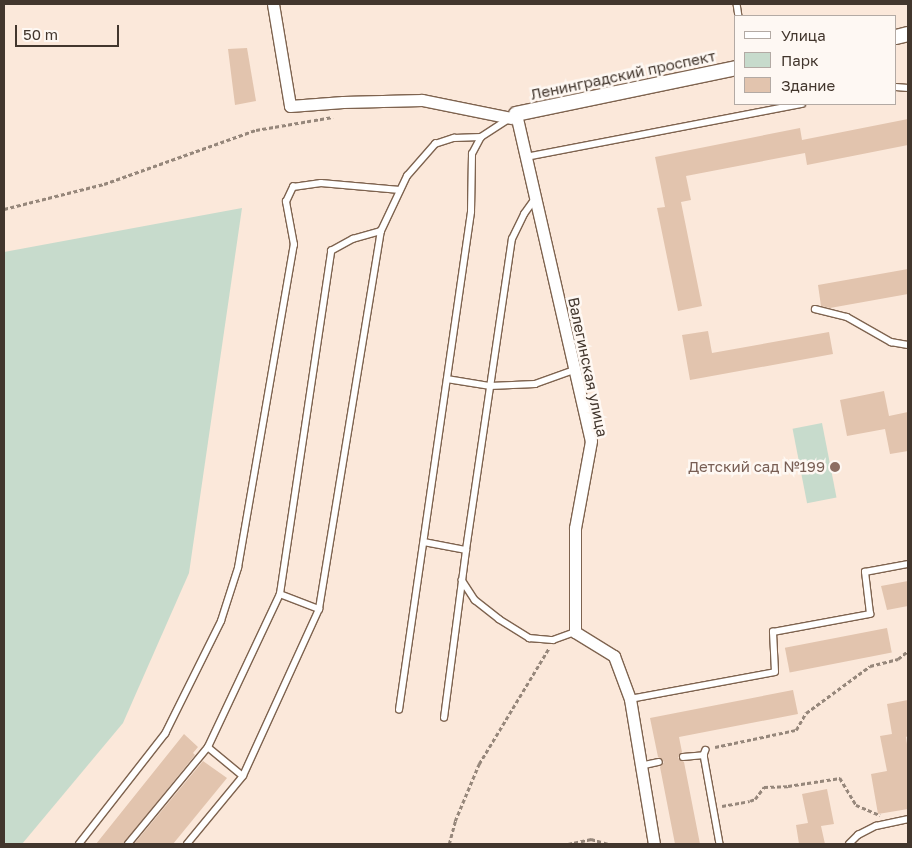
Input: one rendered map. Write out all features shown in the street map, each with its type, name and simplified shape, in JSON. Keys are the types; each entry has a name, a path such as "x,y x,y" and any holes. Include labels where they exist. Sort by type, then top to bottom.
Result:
{"street":[{"path":"273,4 290,106 343,102 422,100 513,116"},
{"name":"Ленинградский проспект","path":"513,116 734,68"},
{"name":"Валегинская улица","path":"513,116 526,157 591,441 575,528 575,632"},
{"path":"575,632 614,656 630,699 654,844"}],"lane":[{"path":"526,157 797,105"},
{"path":"399,710 471,212 472,154 481,138 513,116"},
{"path":"187,844 243,776 319,609 381,231 407,176 435,144 454,138 481,138"},
{"path":"79,844 165,734 221,621 238,568 294,245 286,202 293,187 320,183 400,190"},
{"path":"444,718 466,550 512,240 524,214 535,198"},
{"path":"128,844 208,747 280,594 331,251 353,238 381,231"},
{"path":"815,309 847,318 891,342 908,345"},
{"path":"447,379 490,386 535,384 574,370"},
{"path":"424,542 466,550"},
{"path":"630,699 775,672 773,632 870,614 865,572 908,564"},
{"path":"462,580 475,600 499,620 529,638 553,640 575,632"},
{"path":"280,594 319,609"},
{"path":"208,747 243,776"},
{"path":"683,757 705,752 720,844"},
{"path":"640,766 659,762"},
{"path":"849,844 858,835 876,826 908,819"}],"path":[{"path":"4,208 104,184 256,130 340,115"},
{"path":"449,844 455,821 479,764 531,681 553,640"},
{"path":"705,752 796,730 806,713 870,666 898,659 908,651"},
{"path":"714,808 755,799 764,787 788,786 840,778 856,805 896,822"},
{"path":"568,844 591,839 608,844"}],"green space":[{"path":"242,208 189,573 123,723 22,844 4,844 4,252"},
{"path":"822,423 837,498 807,503 793,429"}],"building":[{"path":"247,48 256,101 235,105 228,49"},
{"path":"908,119 908,145 807,165 805,153 686,176 691,200 681,202 702,306 678,311 657,208 665,207 655,157 800,128 802,140"},
{"path":"908,269 908,294 830,308 821,306 818,285"},
{"path":"708,331 712,353 829,332 833,354 690,380 682,335"},
{"path":"884,391 889,416 908,412 908,451 890,454 885,429 847,436 840,400"},
{"path":"908,581 908,606 887,610 881,586"},
{"path":"887,628 892,653 790,672 785,648"},
{"path":"793,690 798,714 679,737 682,752 678,758 684,762 700,844 675,844 660,767 664,762 658,757 650,718"},
{"path":"908,700 908,736 906,737 908,751 908,809 878,814 871,774 887,771 880,736 892,734 887,704"},
{"path":"184,734 198,747 193,753 195,755 123,844 96,844"},
{"path":"203,761 227,778 173,844 134,844"},
{"path":"827,789 834,824 821,826 825,844 799,844 796,825 808,823 802,794"}],"place":[{"name":"Детский сад №199","path":"835,467"}]}
